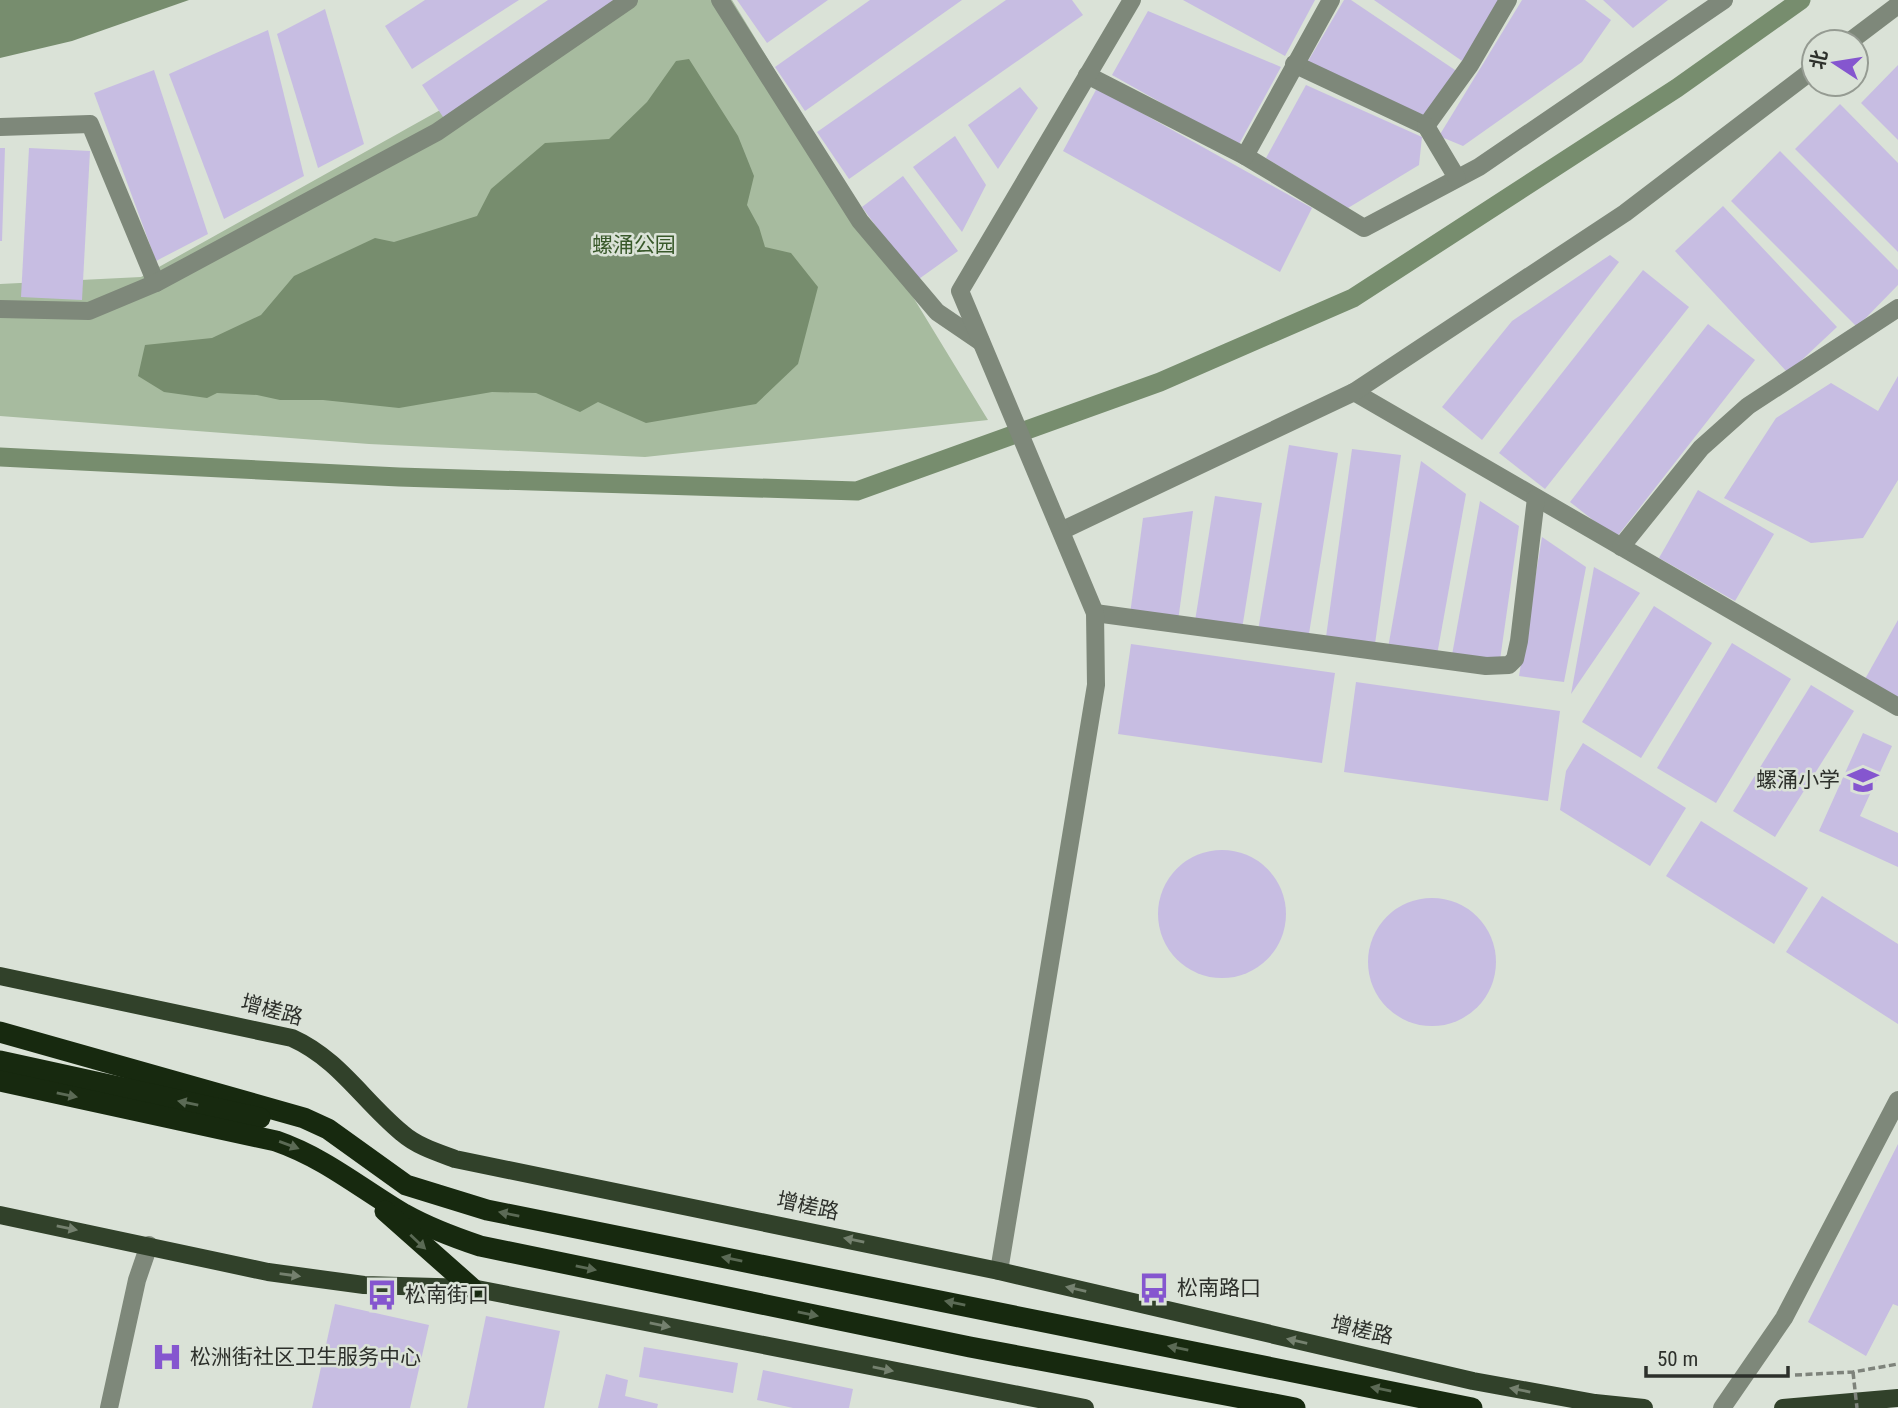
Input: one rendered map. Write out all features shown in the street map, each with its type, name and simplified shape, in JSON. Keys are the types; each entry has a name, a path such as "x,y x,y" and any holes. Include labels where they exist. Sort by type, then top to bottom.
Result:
{"highway":[{"path":"0,1032 274,1108 327,1129 406,1185 486,1210 1472,1408"},
{"path":"0,1061 278,1122 327,1129"},
{"path":"0,1081 276,1141 311,1153 440,1233 480,1246 970,1346 1295,1408"},
{"path":"350,1179 426,1250 472,1287"}],"main road":[{"name":"增槎路","path":"0,976 292,1038 314,1048 334,1065 401,1133 424,1147 455,1158 999,1270 1473,1381 1644,1408"},
{"path":"0,1215 268,1272 350,1283 472,1287 1085,1408"},
{"path":"1783,1408 1898,1398"}],"street":[{"path":"0,309 89,312 156,283 437,132 629,0"},
{"path":"720,0 860,221 937,312 981,342"},
{"path":"999,1270 1096,685 1095,613 1063,530 960,291 1132,0"},
{"path":"1245,156 1331,0"},
{"path":"1426,126 1470,65 1508,0"},
{"path":"1087,75 1245,156 1364,228 1479,167 1724,0"},
{"path":"1868,28 1898,5"},
{"path":"1294,64 1426,126 1457,178"},
{"path":"1063,530 1354,393 1625,213 1800,80"},
{"path":"0,127 90,124 156,283"},
{"path":"1621,547 1701,448 1748,406 1898,308"},
{"path":"1354,393 1898,707"},
{"path":"1095,613 1486,666 1509,665 1516,659 1519,641 1536,498"},
{"path":"1722,1408 1784,1318 1898,1100"},
{"path":"109,1408 137,1280 149,1245"}],"path":[{"path":"1795,1375 1853,1372 1898,1364"},
{"path":"1853,1372 1857,1408"}],"green space":[{"name":"螺涌公园","path":"637,0 732,0 988,420 645,457 369,444 0,416 0,284 141,277"}],"shaded area":[{"path":"0,0 189,0 72,41 0,58"},
{"path":"689,59 738,136 754,176 747,205 759,227 765,247 791,253 818,287 798,364 756,404 646,423 598,402 580,412 536,393 492,392 399,408 323,400 280,400 257,395 217,393 207,398 164,392 138,376 145,345 212,338 261,315 294,276 375,238 394,242 477,216 491,189 545,143 609,139 647,102 676,61"}],"building":[{"path":"425,0 519,0 412,69 385,26"},
{"path":"548,0 624,0 445,120 422,85"},
{"path":"737,0 828,0 767,43"},
{"path":"870,0 962,0 805,111 775,67"},
{"path":"1006,0 1072,0 1083,15 849,179 817,132"},
{"path":"1183,0 1315,0 1285,56"},
{"path":"1344,0 1351,0 1458,72 1425,120 1304,68"},
{"path":"1374,0 1500,0 1465,63"},
{"path":"1522,0 1585,0 1611,20 1582,62 1463,146 1439,136"},
{"path":"1603,0 1668,0 1633,28"},
{"path":"325,9 364,144 318,168 277,34"},
{"path":"1148,11 1281,67 1238,146 1112,75"},
{"path":"268,30 304,176 224,219 169,74"},
{"path":"1898,65 1898,140 1861,103 1870,98 1870,94"},
{"path":"154,70 208,234 156,261 94,93"},
{"path":"1306,85 1422,137 1419,165 1348,208 1266,158"},
{"path":"1020,87 1038,108 998,169 968,125"},
{"path":"1097,88 1312,208 1280,272 1063,151"},
{"path":"1840,104 1898,163 1898,252 1795,149"},
{"path":"955,136 986,185 962,232 913,167"},
{"path":"0,148 5,148 2,241 0,241"},
{"path":"29,148 90,151 82,300 21,297"},
{"path":"1780,151 1898,270 1898,285 1857,327 1731,201"},
{"path":"903,176 958,251 916,281 862,207"},
{"path":"1723,206 1837,327 1788,373 1675,251"},
{"path":"1610,255 1619,262 1482,440 1442,407 1512,321"},
{"path":"1643,270 1689,307 1545,489 1499,453"},
{"path":"1708,324 1755,360 1616,538 1570,502"},
{"path":"1898,376 1898,480 1863,538 1811,543 1724,498 1776,418 1831,383 1878,411"},
{"path":"1289,445 1338,453 1308,640 1258,631"},
{"path":"1352,449 1401,455 1375,644 1326,637"},
{"path":"1421,461 1466,494 1437,655 1388,648"},
{"path":"1698,490 1774,534 1735,601 1659,558"},
{"path":"1215,496 1262,503 1242,629 1195,621"},
{"path":"1480,501 1519,526 1500,660 1452,655"},
{"path":"1193,511 1178,621 1130,614 1143,518"},
{"path":"1542,537 1586,567 1564,682 1519,676"},
{"path":"1594,567 1640,593 1571,694"},
{"path":"1654,606 1712,643 1641,758 1582,722"},
{"path":"1898,620 1898,698 1865,679"},
{"path":"1732,643 1791,679 1716,803 1657,768"},
{"path":"1131,644 1335,673 1322,763 1118,734"},
{"path":"1356,682 1560,711 1548,801 1344,772"},
{"path":"1811,685 1854,711 1775,837 1733,811"},
{"path":"1863,733 1892,746 1860,816 1898,833 1898,867 1819,831"},
{"path":"1583,743 1686,808 1650,866 1560,810 1566,771"},
{"path":"1701,821 1808,888 1774,944 1666,876"},
{"path":"1222,850 1247,855 1267,869 1281,889 1286,914 1281,939 1267,959 1247,973 1222,978 1197,973 1177,959 1163,939 1158,914 1163,889 1177,869 1197,855"},
{"path":"1822,896 1898,944 1898,1024 1786,952"},
{"path":"1432,898 1456,903 1477,917 1491,938 1496,962 1491,986 1477,1007 1456,1021 1432,1026 1408,1021 1387,1007 1373,986 1368,962 1373,938 1387,917 1408,903"},
{"path":"1898,1144 1898,1306 1893,1304 1866,1356 1808,1322"},
{"path":"335,1304 429,1325 410,1408 312,1408"},
{"path":"486,1316 560,1331 544,1408 467,1408"},
{"path":"644,1347 738,1363 733,1393 639,1377"},
{"path":"763,1370 853,1389 849,1408 793,1408 757,1400"},
{"path":"606,1374 628,1380 625,1396 658,1404 657,1408 598,1408"}],"waterway":[{"path":"0,457 399,477 857,491 1160,382 1353,298 1677,88 1801,0"}],"place":[{"name":"螺涌小学","path":"1863,780"},
{"name":"松南路口","path":"1154,1288"},
{"name":"松南街口","path":"382,1295"},
{"name":"松洲街社区卫生服务中心","path":"167,1357"}]}
